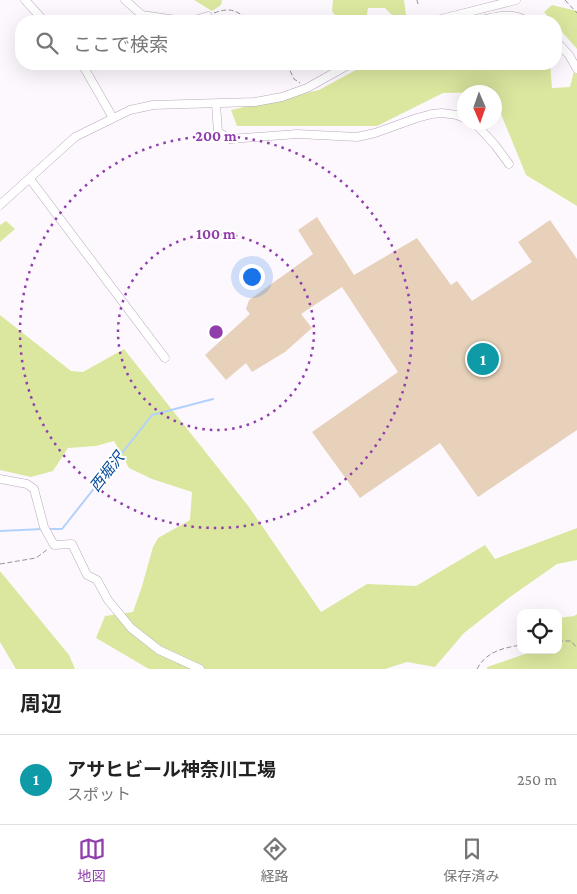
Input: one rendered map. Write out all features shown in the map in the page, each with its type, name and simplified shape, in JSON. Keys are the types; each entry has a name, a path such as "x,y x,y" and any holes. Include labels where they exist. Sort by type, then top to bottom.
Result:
{"street":[{"path":"25,0 39,15"},
{"path":"125,0 142,15"},
{"path":"457,15 516,0"},
{"path":"562,47 577,69"},
{"path":"85,70 113,118"},
{"path":"0,205 75,137 130,110 153,105 255,102 282,97 307,88 339,70"},
{"path":"216,104 218,132 230,139 297,134 357,137 432,114 457,115"},
{"path":"481,130 509,164"},
{"path":"30,179 165,358"},
{"path":"0,479 27,484 34,489 44,527 54,545 72,544 87,575 97,580 108,600 131,628 158,650 200,669"}],"path":[{"path":"417,0 418,4"},
{"path":"565,0 577,13"},
{"path":"211,15 224,10 234,10 242,15"},
{"path":"290,70 294,78 307,88"},
{"path":"0,564 36,558 54,545"},
{"path":"562,641 571,641 577,648"},
{"path":"477,669 484,657 502,648 517,646"}],"green space":[{"path":"194,0 222,0 221,5 212,11"},
{"path":"333,0 404,0 406,15 392,15 385,8 368,8 367,15 335,15 332,11"},
{"path":"552,5 577,11 577,49 562,32 562,15 547,15 544,12"},
{"path":"577,59 577,206 526,175 502,116 502,85 457,85 457,93 443,93 377,126 237,126 231,110 319,90 356,70 550,70 552,88 570,87"},
{"path":"6,221 15,229 0,242 0,225"},
{"path":"0,315 71,371 83,372 124,349 249,507 321,612 367,584 416,586 485,545 495,559 577,528 577,560 557,564 510,597 464,633 435,667 407,662 385,669 149,669 96,638 105,616 133,612 153,547 158,538 190,520 192,492 152,479 129,468 114,441 96,446 68,448 53,471 31,477 0,470"},
{"path":"0,571 69,655 75,669 16,669 0,642"},
{"path":"577,614 577,669 487,669 487,667 525,654 562,654 562,618"}],"building":[{"path":"317,217 354,275 417,238 451,285 457,281 472,301 532,262 518,242 550,220 577,259 577,430 478,497 440,443 360,498 312,432 398,372 342,287 301,314 312,328 285,352 252,372 246,363 226,380 205,355 250,314 246,309 249,300 313,254 298,230"}],"waterway":[{"name":"西堀沢","path":"48,529 62,529 152,415 213,399"},
{"name":"西堀沢","path":"0,531 43,529"}],"place":[{"name":"アサヒビール神奈川工場","path":"483,359"}]}
